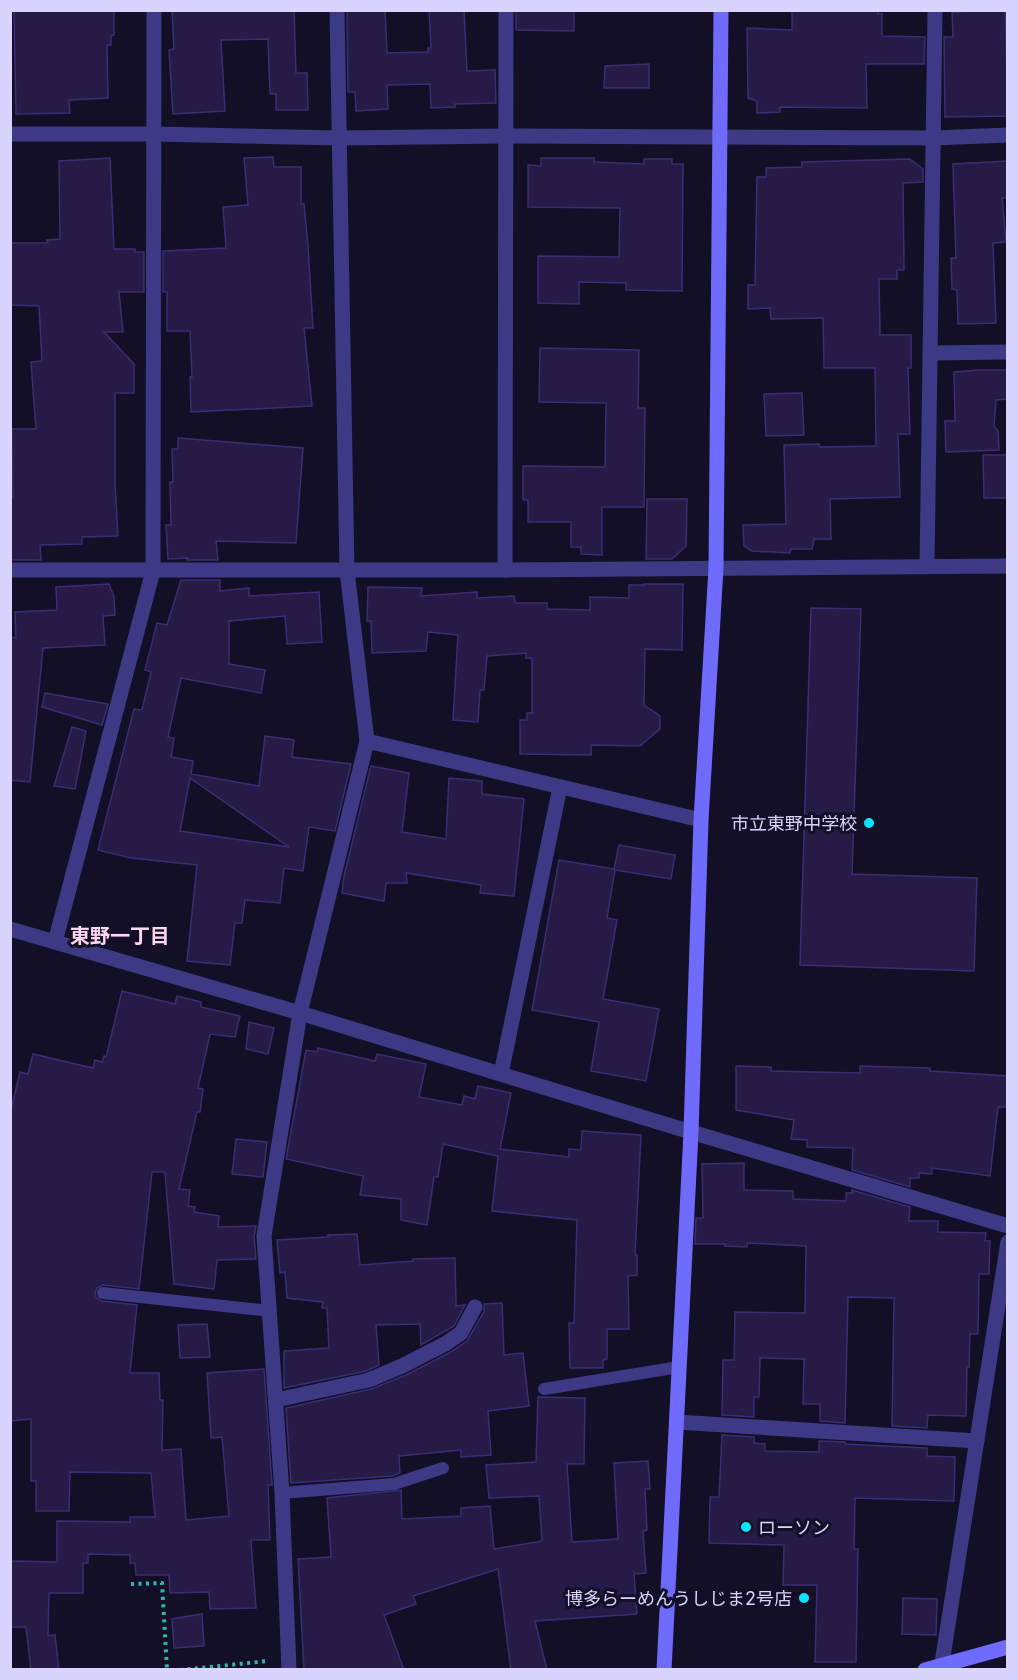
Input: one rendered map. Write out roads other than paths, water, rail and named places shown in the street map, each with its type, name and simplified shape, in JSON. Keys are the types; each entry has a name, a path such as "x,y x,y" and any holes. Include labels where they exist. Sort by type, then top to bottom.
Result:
{"street":[{"path":"55,942 153,571 154,10"},
{"path":"288,1664 282,1493 264,1236 300,1013 367,741 347,571 337,10"},
{"path":"505,570 506,10"},
{"path":"664,1670 691,1132 701,820 716,568 718,137 721,10"},
{"path":"927,566 935,10"},
{"path":"10,134 340,138 505,136 933,138 1008,135"},
{"path":"930,353 1008,352"},
{"path":"10,570 347,571 1008,566"},
{"path":"367,741 701,820"},
{"path":"501,1074 560,787"},
{"path":"10,929 300,1013 1008,1226"},
{"path":"942,1663 1008,1242"},
{"path":"276,1400 369,1380 402,1366 461,1333 475,1306"},
{"path":"677,1422 977,1441"},
{"path":"925,1670 942,1663 1008,1647"}],"lane":[{"path":"103,1293 270,1311"},
{"path":"544,1389 680,1367"},
{"path":"282,1493 394,1484 443,1468"}],"place":[{"name":"市立東野中学校","path":"869,823"},
{"name":"ローソン","path":"746,1527"},
{"name":"博多らーめんうしじま2号店","path":"804,1598"}],"district":[{"name":"東野一丁目","path":"120,936"}]}
